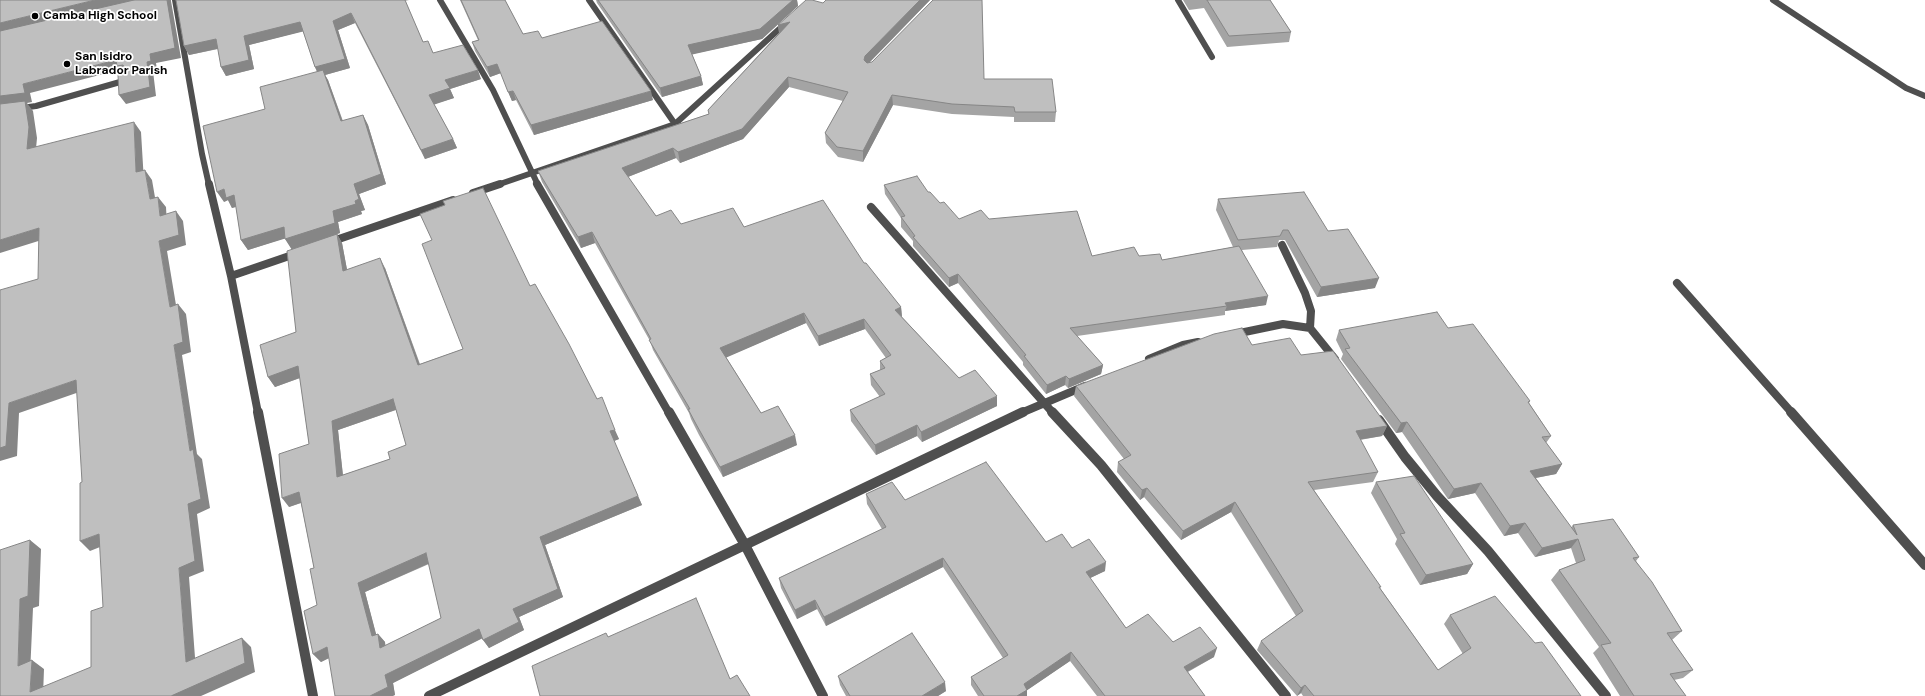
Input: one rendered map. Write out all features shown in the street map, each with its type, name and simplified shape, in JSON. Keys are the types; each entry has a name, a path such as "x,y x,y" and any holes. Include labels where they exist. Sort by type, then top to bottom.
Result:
{"street":[{"path":"175,0 202,154 231,276 313,696"},
{"path":"440,0 493,90 531,173 745,544 823,696"},
{"path":"589,0 675,124"},
{"path":"1178,0 1212,58"},
{"path":"1773,0 1906,88 1925,96"},
{"path":"321,245 675,124 793,16"},
{"path":"0,111 36,106 128,79"},
{"path":"871,207 1043,403 1101,465 1286,696"},
{"path":"1282,245 1305,293 1311,311 1310,328 1341,368"},
{"path":"231,276 306,250"},
{"path":"1677,283 1925,565"},
{"path":"1229,335 1283,324 1310,328"},
{"path":"1139,363 1183,345 1206,340"},
{"path":"429,696 1043,403 1094,382"},
{"path":"1372,410 1406,458 1437,496 1488,551 1606,696"}],"building":[{"path":"0,0 95,0 0,23"},
{"path":"134,0 167,0 175,48 150,54 151,61 147,62 150,87 119,95 118,75 125,73 126,69 123,65 117,66 116,60 23,84 25,93 0,96 0,31"},
{"path":"176,0 405,0 423,42 428,41 433,53 463,45 478,70 445,80 450,88 429,95 453,139 421,150 351,13 333,21 345,59 315,67 300,22 244,36 249,60 221,67 216,39 184,46"},
{"path":"461,0 505,0 523,34 538,31 542,38 602,21 651,91 531,125 513,91 508,92 497,64 487,67 472,42 479,40"},
{"path":"598,0 793,0 760,29 688,45 701,76 660,88"},
{"path":"806,0 823,3 826,0 920,0 865,56 864,60 867,63 872,62 933,0 982,0 984,79 1052,79 1056,112 1015,112 1014,107 952,104 892,95 863,151 837,147 825,133 848,92 788,77 742,129 678,152 673,148 622,168 656,216 671,210 681,224 733,208 744,227 823,200 864,263 866,263 901,307 895,310 959,378 975,370 997,396 921,432 917,425 875,445 850,410 885,394 870,374 885,368 880,361 891,355 864,319 818,336 804,313 720,348 761,413 778,406 795,435 720,467 688,409 690,409 649,340 651,339 592,232 578,237 538,171 709,114 708,110 790,22 778,25"},
{"path":"1207,0 1270,0 1291,32 1229,36"},
{"path":"323,70 341,121 363,115 381,174 354,184 359,199 355,201 356,204 333,211 335,223 285,239 284,227 241,240 234,195 226,198 224,189 217,192 203,126 265,109 260,87"},
{"path":"25,101 29,127 27,149 134,122 136,172 145,170 150,199 158,197 160,216 176,211 179,235 159,241 170,307 178,304 183,342 174,345 190,451 193,449 201,499 188,504 195,561 179,568 186,662 242,638 245,663 171,696 0,696 0,550 30,540 28,596 20,599 18,666 32,660 30,692 91,667 91,611 103,607 99,534 80,541 80,483 82,482 76,380 9,403 6,446 0,448 0,290 38,279 39,228 0,240 0,104"},
{"path":"917,176 928,192 930,192 940,203 944,202 959,219 981,210 989,219 1077,211 1092,256 1134,247 1139,256 1160,254 1162,260 1239,246 1268,296 1225,303 1227,306 1070,328 1103,365 1069,379 1066,376 1047,385 1024,356 1026,355 958,274 949,278 913,237 915,236 901,217 905,216 884,185"},
{"path":"483,188 530,286 535,284 569,344 597,399 602,397 615,430 610,431 638,496 540,537 558,589 513,609 519,622 483,640 479,629 385,675 388,687 370,696 335,696 327,647 313,654 304,611 317,605 310,569 314,568 299,492 282,498 279,454 309,444 298,366 268,377 260,345 296,332 287,251 337,234 343,271 380,258 418,365 463,349 422,244 432,240 420,214 445,205 443,201","holes":["393,399 406,445 388,452 390,459 337,477 332,421","426,553 441,618 380,648 378,634 372,636 358,583"]},
{"path":"1304,192 1328,231 1348,229 1379,278 1321,287 1288,230 1283,230 1280,236 1238,240 1218,199"},
{"path":"1437,312 1448,328 1473,324 1530,401 1528,402 1551,436 1542,437 1562,464 1530,471 1577,535 1573,525 1613,519 1639,557 1633,558 1652,582 1682,631 1667,633 1693,670 1670,674 1686,696 1634,696 1601,645 1611,643 1559,570 1585,560 1578,539 1542,548 1525,523 1510,526 1481,483 1454,489 1407,422 1401,423 1345,349 1350,348 1339,330"},
{"path":"1242,328 1252,345 1290,338 1301,355 1333,351 1387,426 1356,431 1378,472 1308,482 1381,587 1379,587 1438,670 1471,648 1450,615 1495,596 1535,643 1542,642 1581,696 1314,696 1305,685 1301,688 1261,641 1303,611 1235,502 1183,531 1147,488 1142,490 1118,462 1131,455 1076,386 1214,334"},
{"path":"986,462 1046,542 1062,534 1072,548 1089,539 1106,562 1086,572 1126,628 1148,614 1173,642 1200,627 1217,648 1184,667 1205,696 1105,696 1071,652 1024,684 1027,690 1017,696 984,696 971,677 1008,655 943,558 824,617 815,600 795,610 779,578 886,527 866,494 892,482 905,500"},
{"path":"1414,476 1473,564 1426,575 1400,534 1405,533 1376,482"},
{"path":"696,598 730,679 737,675 750,696 540,696 532,666 606,633 608,637"},
{"path":"912,633 945,682 922,696 850,696 838,676"}],"place":[{"name":"Camba High School","path":"35,16"},
{"name":"San Isidro Labrador Parish","path":"67,64"}]}
